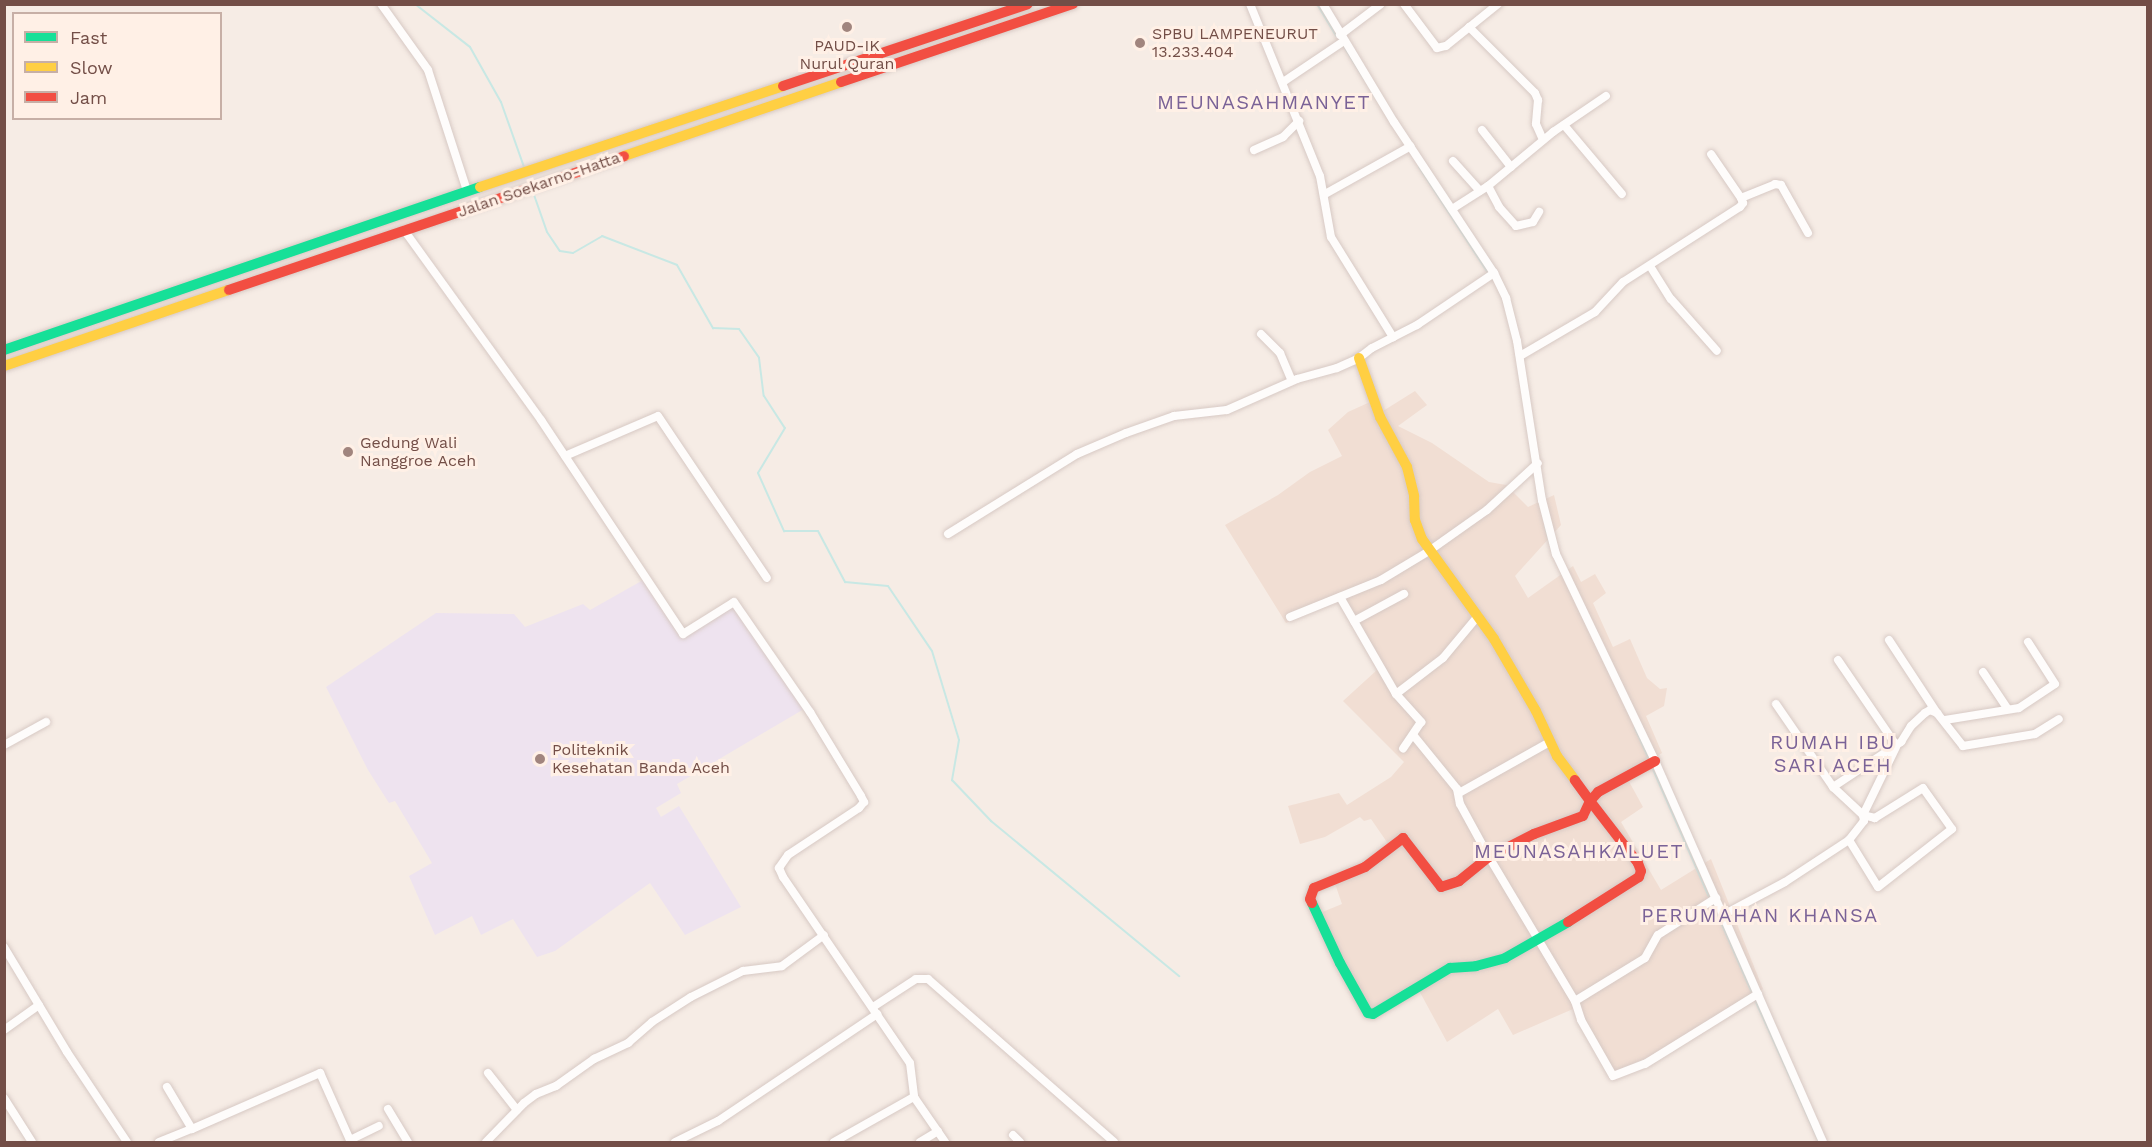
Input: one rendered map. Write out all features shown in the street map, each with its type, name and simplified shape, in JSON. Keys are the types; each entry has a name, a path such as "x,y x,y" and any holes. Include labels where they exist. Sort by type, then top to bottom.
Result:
{"main road":[{"name":"Jalan Soekarno-Hatta","path":"4,350 467,191 1028,4"},
{"name":"Jalan Soekarno-Hatta","path":"4,366 1073,4"},
{"path":"972,24 977,38"},
{"path":"1359,358 1380,417 1407,467 1414,496 1417,530 1429,551 1478,616 1536,711 1550,742 1590,801 1638,863 1641,874 1579,916 1505,958 1476,966 1450,968 1373,1014 1368,1013 1340,963 1311,898 1314,888 1365,867 1401,838 1441,887 1459,881 1489,857 1544,830 1578,819 1587,812 1590,801 1598,792 1651,763"}],"street":[{"path":"381,4 428,70 467,191"},
{"path":"1250,4 1299,121 1325,194 1331,237 1393,337"},
{"path":"1323,4 1340,41 1407,148 1452,209 1490,275 1506,297 1520,356 1542,500 1556,554 1712,900 1723,915 1823,1143"},
{"path":"1283,82 1340,41 1381,4"},
{"path":"1404,4 1437,48 1446,46 1498,4"},
{"path":"1469,27 1535,93 1538,100 1536,124 1543,140"},
{"path":"1452,209 1484,189 1543,140 1606,96"},
{"path":"1254,150 1283,137 1299,121"},
{"path":"1564,124 1622,194"},
{"path":"1482,130 1511,167"},
{"path":"1325,194 1407,148"},
{"path":"1520,356 1595,312 1619,285 1740,207 1743,203 1741,198 1711,154"},
{"path":"1453,161 1484,189 1516,226 1533,222 1538,218 1539,212"},
{"path":"1741,198 1775,184 1781,185 1808,233"},
{"path":"404,230 565,456 683,634 734,602 810,712 861,796 864,802 859,808 788,855 779,868 783,878 910,1063 914,1097 945,1143"},
{"path":"1650,266 1671,298 1717,351"},
{"path":"948,534 1077,454 1174,416 1227,410 1292,381 1337,368 1359,358 1417,325 1490,275"},
{"path":"1262,334 1280,353 1292,381"},
{"path":"565,456 658,416 767,578"},
{"path":"1290,617 1381,580 1429,551 1487,510 1538,463"},
{"path":"1354,621 1404,594"},
{"path":"1340,597 1396,694 1421,722 1414,736 1403,749"},
{"path":"1396,694 1443,658 1478,616"},
{"path":"1889,640 1937,713 1945,720 1963,746 2035,734 2060,718"},
{"path":"1945,720 2007,708 2019,708 2055,684 2028,642"},
{"path":"1838,660 1896,745"},
{"path":"1983,672 2007,708"},
{"path":"1776,705 1833,787 1863,815 1875,818 1923,788 1952,829 1878,887 1848,840"},
{"path":"1833,787 1896,745 1925,713 1930,710 1937,713"},
{"path":"4,745 46,722"},
{"path":"1414,736 1459,793 1460,804 1575,1001 1581,1020 1613,1076 1645,1064 1758,994"},
{"path":"1459,793 1550,742"},
{"path":"1723,915 1785,882 1848,840 1864,821 1863,815 1896,745"},
{"path":"1575,1001 1645,958 1658,935 1712,900"},
{"path":"486,1143 517,1110 536,1094 556,1086 584,1064 628,1043 652,1022 691,997 742,971 782,966 824,935"},
{"path":"4,947 127,1143"},
{"path":"675,1143 718,1121 916,980 928,979 1114,1143"},
{"path":"4,1030 39,1005"},
{"path":"159,1143 320,1072 350,1141 379,1126"},
{"path":"488,1073 517,1110"},
{"path":"167,1087 192,1129"},
{"path":"834,1143 914,1097"},
{"path":"4,1098 32,1143"},
{"path":"388,1109 408,1143"},
{"path":"920,1143 938,1131"},
{"path":"1013,1135 1020,1143"}],"shaded area":[{"path":"1415,391 1427,405 1398,426 1432,443 1489,482 1506,485 1528,507 1554,495 1561,525 1515,576 1528,598 1573,566 1581,582 1595,574 1606,593 1593,603 1613,647 1630,639 1647,678 1660,689 1667,688 1664,706 1646,716 1662,753 1626,776 1643,807 1621,822 1661,890 1711,859 1763,989 1695,1038 1612,1072 1573,1009 1513,1035 1498,1009 1447,1042 1416,985 1370,1015 1320,913 1342,904 1333,878 1391,848 1371,819 1364,821 1360,817 1325,837 1300,844 1288,806 1339,793 1347,805 1391,777 1404,762 1343,701 1377,670 1341,597 1286,623 1225,525 1278,495 1310,472 1342,456 1328,430 1348,412 1379,398 1383,411"},
{"name":"Politeknik Kesehatan Banda Aceh","path":"645,579 684,638 737,602 804,709 677,784 681,793 656,808 661,817 679,806 741,907 685,935 650,883 555,951 537,957 513,919 481,935 472,916 435,935 409,876 432,863 395,801 389,803 368,770 326,687 436,613 514,614 525,627 583,604 590,610"}],"waterway":[{"path":"415,4 470,47 501,102 524,167"},
{"path":"1317,4 1336,36"},
{"path":"1343,45 1364,79"},
{"path":"1419,167 1488,273"},
{"path":"533,192 547,232 560,251 573,253 602,236 677,265 713,328 739,329 759,358 764,396 785,428 758,473 784,531 818,531 845,582 888,586 932,651 959,740 952,780 991,821 1179,976"},
{"path":"1545,526 1550,544"},
{"path":"1635,728 1649,759"},
{"path":"1652,767 1710,899"},
{"path":"1713,904 1753,995"},
{"path":"1755,1000 1819,1142"}],"traffic: fast":[{"path":"4,350 480,187"},
{"path":"1312,903 1340,963 1368,1013 1373,1014 1450,968 1476,966 1505,958 1568,922"}],"traffic: slow":[{"path":"624,156 841,82"},
{"path":"480,187 783,86"},
{"path":"4,366 229,290"},
{"path":"1359,358 1380,417 1407,467 1414,496 1415,520 1422,539 1494,639 1536,711 1557,756 1575,780"}],"traffic: jam":[{"path":"783,86 1028,4"},
{"path":"841,82 1073,4"},
{"path":"229,290 624,156"},
{"path":"1568,922 1639,877 1641,871 1638,863 1590,801 1598,792 1655,761"},
{"path":"1312,903 1310,899 1314,888 1365,867 1403,838 1441,887 1459,881 1489,857 1534,834 1583,816 1590,801 1575,780"}],"place":[{"name":"PAUD-IK Nurul Quran","path":"847,27"},
{"name":"SPBU LAMPENEURUT 13.233.404","path":"1140,43"},
{"name":"Gedung Wali Nanggroe Aceh","path":"348,452"},
{"name":"Politeknik Kesehatan Banda Aceh","path":"540,759"}],"district":[{"name":"MEUNASAHMANYET","path":"1264,102"},
{"name":"RUMAH IBU SARI ACEH","path":"1833,754"},
{"name":"MEUNASAHKALUET","path":"1579,851"},
{"name":"PERUMAHAN KHANSA","path":"1760,915"}]}
